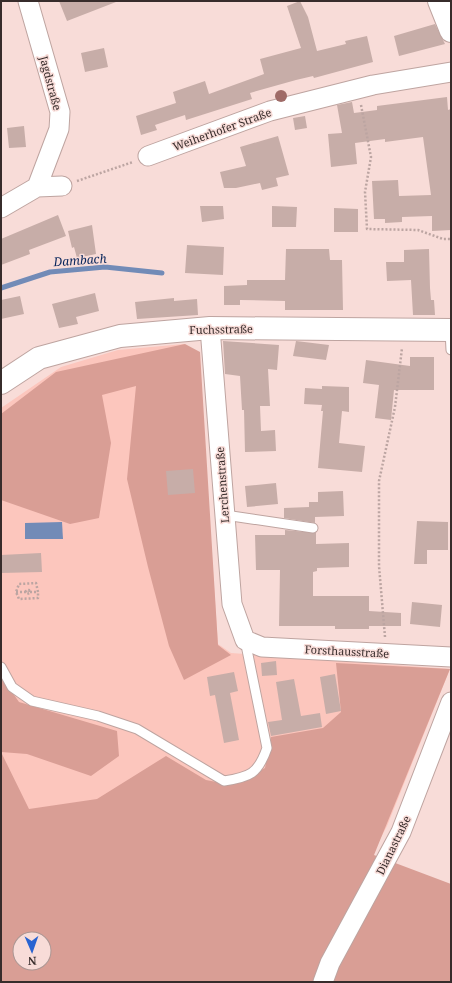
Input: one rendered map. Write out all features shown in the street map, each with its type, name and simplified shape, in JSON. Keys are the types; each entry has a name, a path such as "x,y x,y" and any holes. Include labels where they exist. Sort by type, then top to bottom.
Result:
{"main road":[{"path":"439,1 451,31"},
{"name":"Fuchsstraße","path":"4,378 39,358 120,336 210,328 404,330 451,337"}],"street":[{"name":"Jagdstraße","path":"28,1 60,112 59,129 37,187"},
{"name":"Weiherhofer Straße","path":"148,156 270,111 358,89 451,72"},
{"path":"1,208 37,187 62,186"},
{"name":"Lerchenstraße","path":"210,328 232,604 245,640"},
{"name":"Forsthausstraße","path":"245,640 262,647 451,657"},
{"name":"Dianastraße","path":"323,982 330,963 402,832 451,702"}],"lane":[{"path":"225,516 313,528"},
{"path":"1,667 12,687 32,701 98,716 137,729 224,781 244,778 261,765 267,748 245,640"}],"path":[{"path":"358,89 371,157 365,192 367,229 418,230 443,239 451,240"},
{"path":"62,186 148,156"},
{"path":"386,653 379,566 379,481 395,407 404,330"},
{"path":"36,583 38,598 19,598 16,592 19,584 28,584 36,583"},
{"path":"28,584 28,598"},
{"path":"16,592 38,592"}],"shaded area":[{"path":"184,344 198,353 218,644 231,653 450,669 387,826 305,982 1,982 1,408 61,367 118,350"},
{"path":"185,344 200,352 218,645 231,655 184,680 169,646 127,479 136,386 102,395 111,443 99,518 70,524 1,500 1,414 56,372"},
{"path":"336,663 450,669 374,855 451,884 451,982 1,982 1,752 29,809 97,799 166,756 206,780 232,785 265,768 271,737 323,728 341,712"},
{"path":"1,676 19,702 117,731 119,756 91,776 27,754 1,752"}],"water":[{"path":"62,522 63,539 25,539 25,523"}],"building":[{"path":"59,1 115,1 116,2 67,21"},
{"path":"300,1 308,17 317,51 346,44 345,41 367,36 373,62 314,78 313,76 296,80 250,93 252,99 186,120 185,115 155,125 157,130 141,135 136,116 176,103 173,92 205,81 209,94 264,74 260,59 301,48 287,6"},
{"path":"435,24 445,44 399,56 394,36"},
{"path":"104,48 108,67 85,72 81,53"},
{"path":"447,97 448,110 451,109 451,230 432,231 432,216 402,217 402,222 385,223 385,219 374,219 372,181 398,180 399,196 431,195 423,137 385,142 385,139 355,143 357,164 331,167 328,134 342,133 337,105 352,102 354,113 377,110 377,106"},
{"path":"305,116 307,128 295,130 293,118"},
{"path":"24,126 26,147 9,148 7,128"},
{"path":"278,136 289,175 276,178 278,186 262,190 260,183 236,188 224,188 220,172 246,166 240,147"},
{"path":"200,206 223,206 224,219 202,222"},
{"path":"272,206 297,207 296,227 272,227"},
{"path":"334,208 358,209 358,232 334,232"},
{"path":"58,215 66,236 29,250 30,254 1,265 1,239"},
{"path":"92,225 96,254 77,258 74,247 72,248 68,231"},
{"path":"187,245 224,247 223,275 185,273"},
{"path":"286,249 329,249 330,260 342,260 343,310 285,310 285,301 240,300 240,305 224,305 224,286 247,285 247,280 285,280"},
{"path":"429,249 431,300 434,300 435,315 413,315 411,280 387,281 386,262 404,262 404,250"},
{"path":"95,293 99,311 76,317 78,324 59,328 52,304"},
{"path":"20,296 24,314 1,319 1,300"},
{"path":"174,298 174,301 197,299 198,315 137,319 135,302"},
{"path":"223,341 279,345 277,370 268,369 270,406 260,406 261,431 275,430 276,451 245,452 244,410 242,410 240,376 225,374"},
{"path":"296,341 329,345 326,360 293,356"},
{"path":"410,357 434,357 434,390 394,390 391,420 375,418 379,385 363,383 366,360 410,366"},
{"path":"322,386 349,387 349,412 342,411 339,443 365,446 362,472 318,468 323,411 321,411 322,405 304,404 305,388 322,389"},
{"path":"193,469 195,493 168,495 166,471"},
{"path":"276,483 278,504 247,507 245,486"},
{"path":"343,491 344,516 315,517 315,523 284,518 284,508 309,507 309,502 318,502 318,492"},
{"path":"417,521 448,522 448,550 427,550 427,564 414,564"},
{"path":"285,530 316,533 316,544 349,543 349,567 317,568 317,571 313,572 313,596 369,596 369,611 401,613 401,626 369,626 369,629 335,629 335,626 279,626 280,570 256,570 255,535 285,535"},
{"path":"41,553 42,572 1,573 1,555"},
{"path":"412,602 442,605 440,627 410,624"},
{"path":"276,661 277,675 262,676 261,663"},
{"path":"234,672 238,691 230,693 239,740 224,743 215,695 210,696 207,677"},
{"path":"335,674 341,711 326,714 320,677"},
{"path":"294,679 301,716 320,713 322,727 271,736 268,722 282,720 276,682"}],"waterway":[{"name":"Dambach","path":"1,288 50,272 105,267 162,273"}]}
